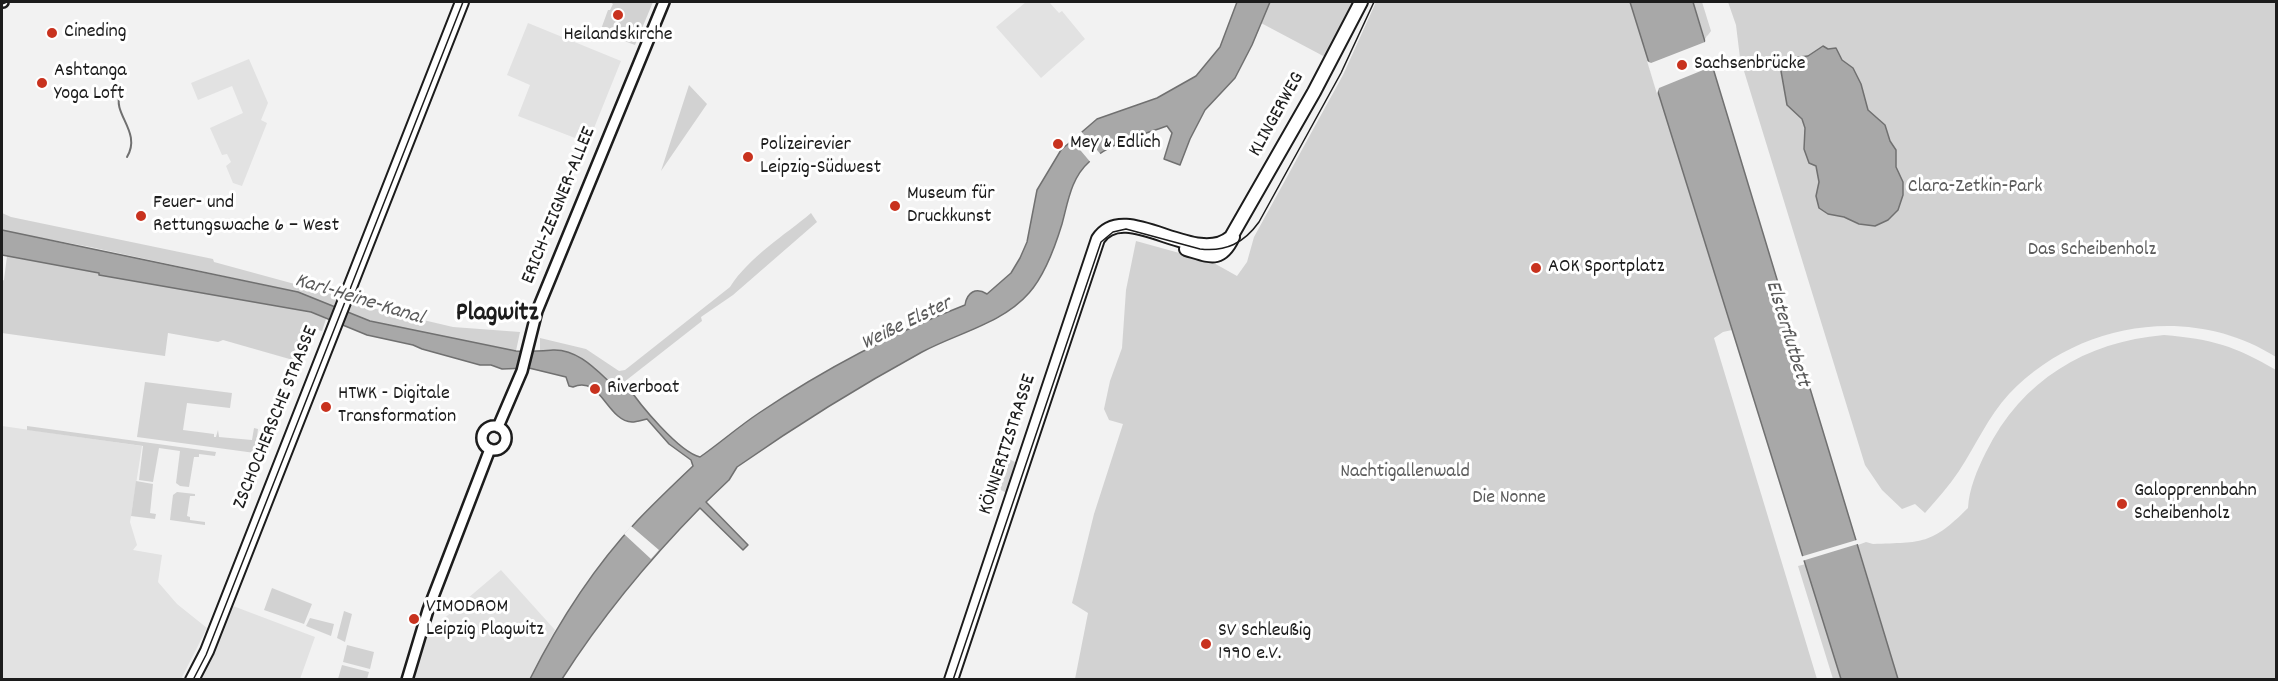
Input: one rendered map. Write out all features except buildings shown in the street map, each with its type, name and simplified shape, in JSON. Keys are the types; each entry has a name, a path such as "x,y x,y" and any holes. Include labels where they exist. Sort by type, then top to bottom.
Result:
{"main road":[{"name":"ZSCHOCHERSCHE STRASSE","path":"192,680 207,651 462,2"},
{"name":"KLINGERWEG","path":"1224,247 1319,83 1361,2"},
{"name":"KÖNNERITZSTRASSE","path":"951,680 1100,235 1111,228 1126,226 1200,245 1224,247"},
{"path":"1094,249 1113,234 1126,232 1211,256 1221,255 1224,247"}],"street":[{"name":"ERICH-ZEIGNER-ALLEE","path":"498,427 522,370 537,311 664,2"},
{"path":"498,427 504,431 505,442 498,449 490,449 483,442 483,433 488,428 498,427"},
{"path":"407,680 428,610 490,449"}],"shaded area":[{"path":"1026,2 1049,2 1059,13 1062,11 1085,39 1041,78 996,27"},
{"path":"528,23 621,61 588,143 518,116 530,85 507,75"},
{"path":"249,59 268,103 261,120 267,123 242,186 233,183 226,166 231,162 227,154 222,155 210,128 243,113 232,86 198,100 191,83"},
{"path":"2,426 142,446 130,522 137,545 133,550 162,555 158,582 177,604 207,628 181,679 2,679"},
{"path":"501,570 555,630 530,679 414,680 428,632"},
{"path":"233,606 315,637 300,679 201,679"}],"green space":[{"path":"610,2 653,2 635,45 600,32 608,10 613,4"},
{"path":"1270,2 1355,2 1327,58 1261,23"},
{"name":"Die Nonne","path":"1376,2 1630,2 1732,330 1723,332 1714,338 1817,679 1075,679 1088,613 1072,603 1094,514 1123,424 1109,420 1104,409 1110,381 1122,348 1126,290 1136,241 1212,262 1237,276 1247,262 1254,237 1343,75"},
{"path":"1693,2 1702,2 1711,31 1705,39"},
{"name":"Clara-Zetkin-Park","path":"1728,2 2276,2 2276,357 2243,340 2208,330 2172,326 2136,328 2101,336 2067,350 2037,370 2009,394 1988,422 1955,477 1925,513 1915,504 1902,509 1882,490 1865,465 1740,58 1736,25"},
{"path":"689,85 707,104 661,171"},
{"name":"Karl-Heine-Kanal","path":"2,213 11,217 213,259 214,262 335,295 334,299 453,327 520,332 516,351 370,321 298,292 90,247 4,231 2,230"},
{"path":"811,213 817,222 733,295 701,317 702,321 619,386 615,387 590,365 574,355 553,351 540,352 540,338 586,349 619,371 625,370 730,287 757,256"},
{"path":"7,256 311,312 326,319 322,331 314,329 311,333 304,331 294,355 302,359 300,362 223,340 218,342 168,333 165,356 2,333 2,281"},
{"name":"Galopprennbahn Scheibenholz","path":"2164,335 2223,345 2276,370 2276,679 1898,679 1858,545 1866,542 1873,544 1915,541 1935,535 1945,529 1968,508 1974,480 1986,452 2018,404 2037,385 2082,356 2135,339"},
{"path":"145,382 232,393 230,408 187,403 183,430 214,434 216,437 218,430 219,437 252,440 254,428 258,429 255,453 137,437"},
{"path":"27,426 216,452 215,456 199,454 199,457 194,457 189,487 180,486 176,483 180,451 159,448 153,482 139,480 143,446 27,430"},
{"path":"1005,457 1015,462 1007,493 986,483"},
{"path":"136,481 153,484 150,513 156,514 155,519 131,516"},
{"path":"177,492 195,494 195,496 190,496 187,516 190,520 205,522 205,525 170,520 173,495"},
{"path":"1806,564 1841,679 1833,679 1798,566"},
{"path":"272,588 312,604 304,624 264,610"},
{"path":"344,611 352,614 345,642 337,638"},
{"path":"310,618 334,624 331,636 306,626"},
{"path":"347,645 374,652 370,669 343,662"},
{"path":"342,665 369,672 367,679 338,679"}],"water":[{"path":"1237,2 1270,2 1235,78 1205,110 1180,165 1164,159 1172,133 1167,126 1136,136 1097,155 1083,168 1074,183 1053,251 1045,269 1029,293 1018,304 993,320 922,352 851,393 737,467 729,480 706,502 748,545 743,550 700,508 626,590 562,679 530,679 552,637 606,557 637,521 693,466 691,460 669,444 647,419 632,422 623,420 591,387 569,386 566,377 529,368 502,369 491,365 480,365 413,345 367,335 311,312 99,275 99,273 2,255 2,230 298,292 370,321 516,351 553,350 571,353 595,368 615,387 627,385 650,415 671,437 691,453 700,457 759,413 833,367 885,340 965,305 973,292 979,291 987,294 1011,273 1020,258 1027,242 1037,190 1061,150 1097,119 1157,98 1196,76 1220,47"},
{"name":"Elsterflutbett","path":"1630,2 1693,2 1898,679 1841,679"},
{"path":"1823,46 1828,49 1836,48 1842,60 1853,68 1861,84 1868,110 1885,125 1890,141 1896,150 1896,167 1903,182 1903,195 1898,210 1888,220 1875,226 1859,224 1844,217 1828,214 1819,208 1816,196 1819,182 1816,166 1809,163 1804,149 1805,128 1802,119 1787,105 1781,71 1791,58 1808,56"}],"pier":[{"name":"Sachsenbrücke","path":"1707,35 1717,68 1713,66 1659,88 1657,94 1647,61 1651,63 1705,42"},
{"path":"1080,130 1103,157 1092,164 1070,138"},
{"path":"631,526 659,550 651,559 624,534"},
{"path":"1860,539 1861,543 1802,561 1800,557"}],"waterway":[{"path":"120,94 120,109 131,139 131,148 127,157"}],"tram line":[{"path":"2,4 7,2"},
{"path":"193,680 206,655 463,2"},
{"path":"953,680 1101,242 1113,232 1126,229 1209,250 1226,247 1247,236 1259,222 1341,73 1374,2"}],"place":[{"name":"Heilandskirche","path":"618,15"},
{"name":"Cineding","path":"52,33"},
{"name":"Sachsenbrücke","path":"1682,65"},
{"name":"Ashtanga Yoga Loft","path":"42,83"},
{"name":"Mey & Edlich","path":"1058,144"},
{"name":"Polizeirevier Leipzig-Südwest","path":"748,157"},
{"name":"Museum für Druckkunst","path":"895,206"},
{"name":"Feuer- und Rettungswache 6 – West","path":"141,216"},
{"name":"AOK Sportplatz","path":"1536,268"},
{"name":"Riverboat","path":"595,389"},
{"name":"HTWK - Digitale Transformation","path":"326,407"},
{"name":"Galopprennbahn Scheibenholz","path":"2122,504"},
{"name":"VIMODROM Leipzig Plagwitz","path":"414,619"},
{"name":"SV Schleußig 1990 e.V.","path":"1206,644"}],"district":[{"name":"Plagwitz","path":"497,315"}],"park label":[{"name":"Das Scheibenholz","path":"2092,251"},
{"name":"Nachtigallenwald","path":"1405,473"}],"water label":[{"name":"Weiße Elster","path":"907,325"}]}
